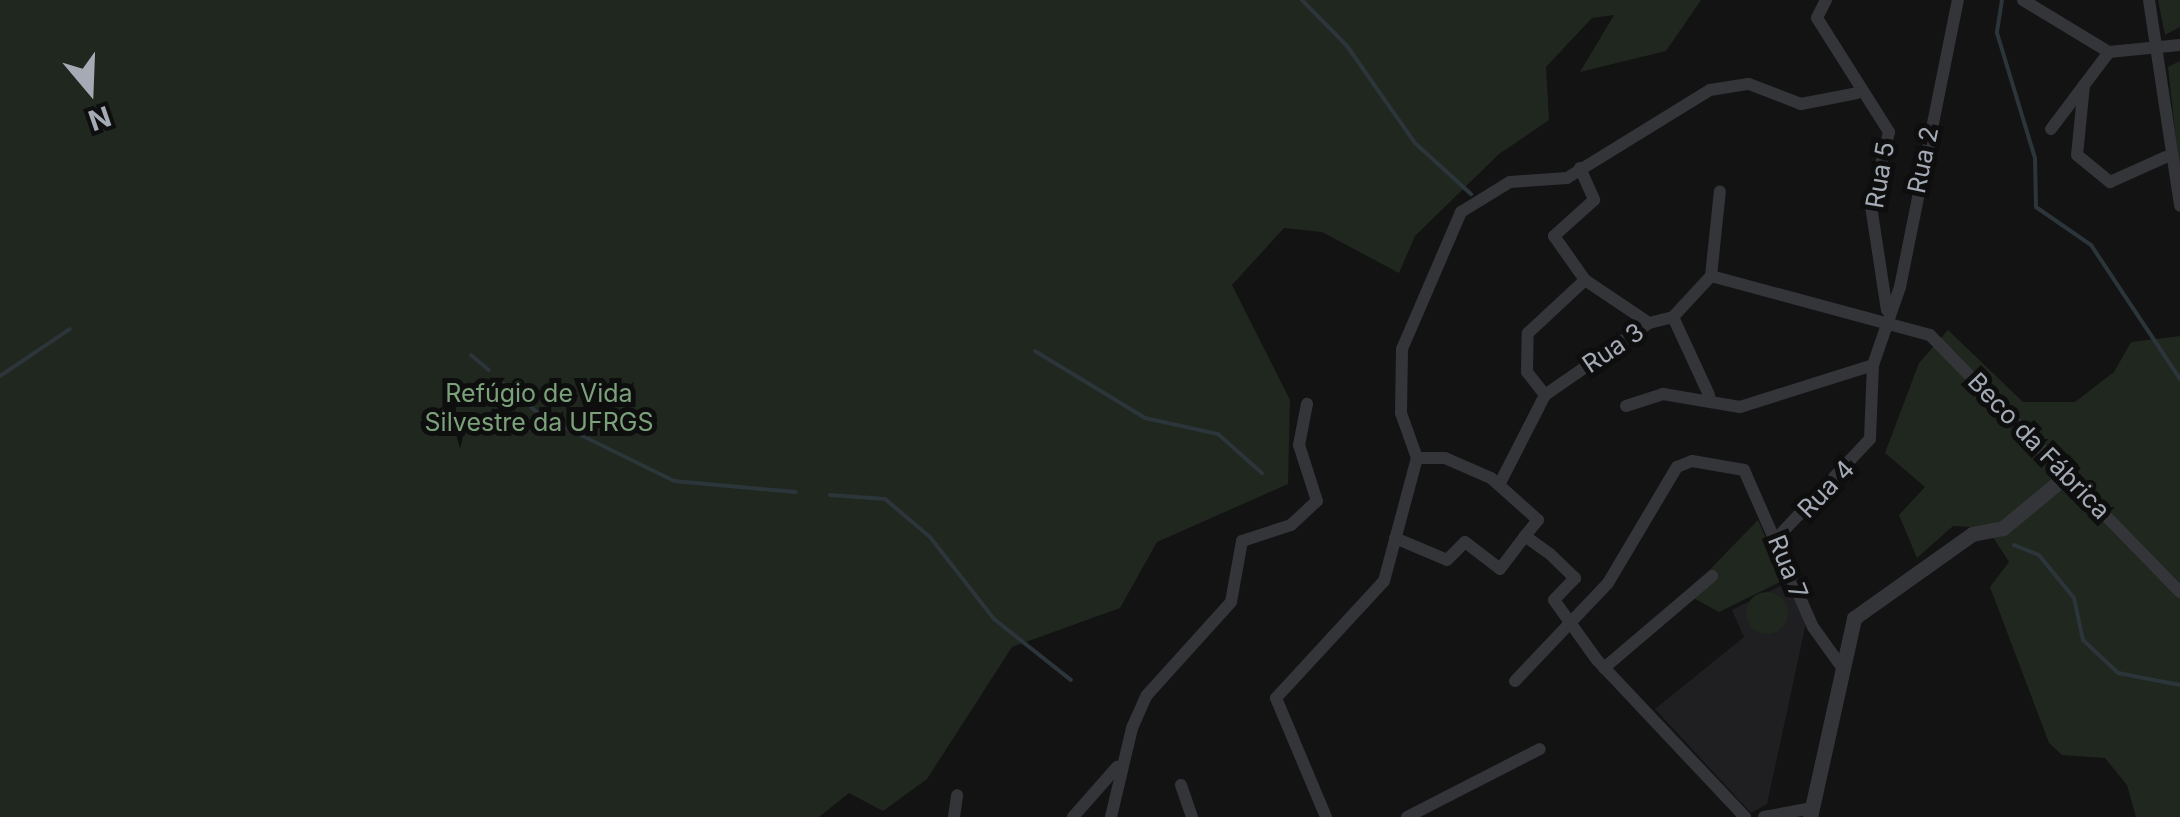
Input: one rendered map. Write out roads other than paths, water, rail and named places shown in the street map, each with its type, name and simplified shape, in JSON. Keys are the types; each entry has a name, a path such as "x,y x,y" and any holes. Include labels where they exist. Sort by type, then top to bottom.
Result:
{"street":[{"name":"Rua 5","path":"1826,0 1817,18 1857,93 1889,132 1871,206 1887,315"},
{"name":"Rua 2","path":"1887,315 1958,0"},
{"path":"2023,0 2110,52 2155,51 2180,45"},
{"path":"2149,0 2166,157 2180,206"},
{"path":"2051,129 2110,52"},
{"path":"1326,817 1276,698 1384,581 1417,458 1401,413 1402,349 1437,253 1461,212 1508,183 1566,178 1664,110 1748,84 1801,104 1857,93"},
{"path":"2084,84 2077,155 2110,182 2166,157"},
{"path":"1580,168 1594,200 1553,234 1585,280 1649,323"},
{"path":"1720,191 1710,276 1887,315"},
{"name":"Rua 3","path":"1499,485 1545,395 1649,323 1674,318 1710,276"},
{"path":"1545,395 1528,372 1528,332 1585,280"},
{"name":"Rua 4","path":"1776,539 1870,438 1873,365 1887,315"},
{"name":"Beco da Fábrica","path":"1887,315 1930,335 2180,592"},
{"path":"1674,318 1709,395"},
{"path":"1626,406 1663,394 1709,395 1740,407 1873,365"},
{"path":"1111,817 1119,766 1148,694 1231,602 1242,541 1292,525 1317,501 1299,445 1306,404"},
{"path":"1395,538 1447,560 1465,542 1500,569 1538,520 1499,485 1445,458 1417,458"},
{"name":"Rua 7","path":"1568,617 1608,584 1672,475 1692,461 1738,464 1763,506 1813,628 1841,666"},
{"path":"1770,814 1811,812 1854,618 1972,534 2003,528 2067,475"},
{"path":"1524,536 1575,578 1554,600 1604,668 1745,817"},
{"path":"1604,668 1712,576"},
{"path":"1514,681 1568,617"},
{"path":"1407,817 1540,749"},
{"path":"1073,817 1119,766"},
{"path":"1181,784 1192,817"},
{"path":"954,817 957,795"}],"waterway":[{"path":"1302,0 1347,46 1415,143 1471,194"},
{"path":"2002,0 1997,33 2035,158 2036,207 2091,245 2180,379"},
{"path":"0,376 70,329"},
{"path":"1035,351 1145,418 1218,434 1262,473"},
{"path":"471,355 489,370"},
{"path":"504,384 540,415 674,481 796,492"},
{"path":"830,495 885,499 930,537 994,619 1071,680"},
{"path":"2014,545 2039,555 2074,598 2083,640 2118,673 2180,685"}],"park label":[{"name":"Refúgio de Vida Silvestre da UFRGS","path":"539,408"}]}
